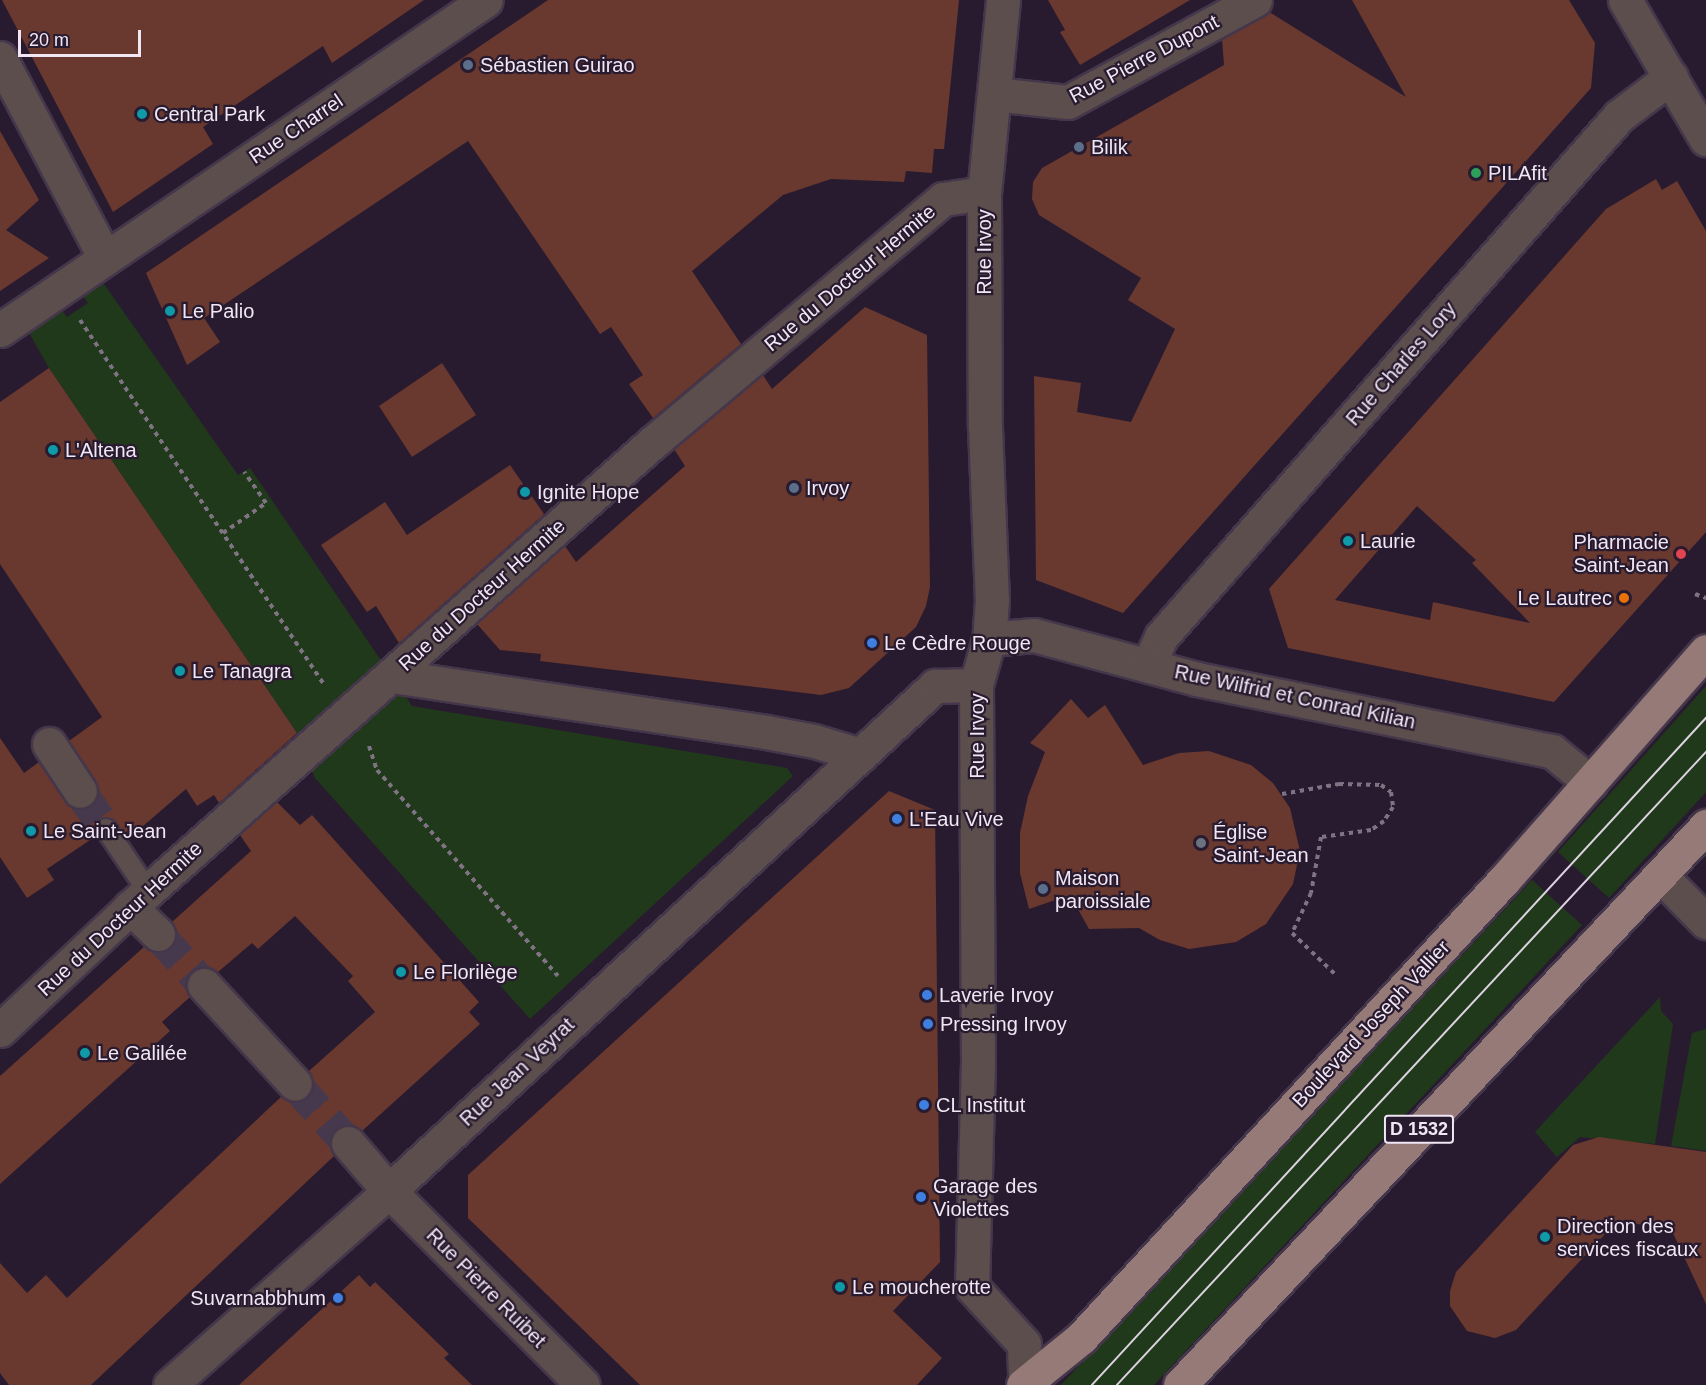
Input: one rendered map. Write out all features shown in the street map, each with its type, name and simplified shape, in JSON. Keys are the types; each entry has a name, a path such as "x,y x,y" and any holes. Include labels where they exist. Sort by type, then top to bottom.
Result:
{"main road":[{"name":"Boulevard Joseph Vallier","path":"1024,1384 1081,1338 1591,783 1706,651"},
{"name":"D 1532","path":"1180,1385 1706,826"}],"street":[{"name":"Rue Charrel","path":"0,330 486,0"},
{"name":"Rue Irvoy","path":"1003,0 984,193 985,427 992,600 989,639 976,685 978,1061 972,1287 1024,1344 1024,1384"},
{"name":"Rue Pierre Dupont","path":"994,94 1068,102 1255,0"},
{"path":"1625,0 1706,139"},
{"path":"0,58 105,258"},
{"name":"Rue Charles Lory","path":"1148,665 1161,637 1619,116 1671,77"},
{"name":"Rue du Docteur Hermite","path":"0,1030 139,899 651,444 943,199 984,193"},
{"name":"Rue Wilfrid et Conrad Kilian","path":"989,639 1034,635 1197,679 1552,751 1591,783"},
{"path":"392,676 766,732 814,741 861,755"},
{"name":"Rue Jean Veyrat","path":"170,1385 389,1191 935,686 976,685"},
{"path":"49,744 80,791"},
{"path":"1660,875 1706,922"},
{"path":"139,899 158,934"},
{"path":"204,985 296,1084"},
{"name":"Rue Pierre Ruibet","path":"348,1143 389,1191 583,1385"}],"lane":[{"path":"106,829 139,899"}],"path":[{"path":"60,289 346,715"},
{"path":"223,533 266,503 244,472"},
{"path":"1695,594 1706,598"},
{"path":"367,740 377,770 558,976"},
{"path":"1282,794 1339,784 1381,785 1391,792 1393,807 1384,821 1371,830 1321,837 1311,893 1292,933 1337,976"}],"green space":[{"path":"104,284 238,475 250,468 412,706 787,768 793,776 530,1019 315,778 297,733 49,368 28,331 62,310 67,317 88,303 83,296"},
{"path":"1706,686 1706,792 1609,898 1558,852"},
{"path":"1532,880 1582,925 1154,1385 1061,1385"},
{"path":"1660,997 1661,1011 1673,1024 1655,1144 1580,1137 1557,1157 1535,1132"},
{"path":"1706,1029 1706,1151 1671,1146 1692,1033"}],"building":[{"name":"Central Park","path":"2,0 424,0 332,63 323,46 203,127 213,144 113,212"},
{"path":"548,0 959,0 944,149 934,149 932,173 906,171 904,182 831,179 783,195 692,271 741,344 653,418 629,384 643,375 611,327 600,334 468,141 204,318 220,342 187,365 146,273"},
{"path":"1048,0 1190,0 1080,65 1060,32 1065,30"},
{"path":"1352,0 1569,0 1595,43 1591,88 1123,613 1036,580 1034,376 1081,383 1077,412 1131,422 1175,329 1128,300 1141,278 1039,215 1032,199 1033,182 1042,168 1224,65 1222,39 1269,12 1406,97"},
{"path":"0,131 39,200 6,230 49,258 0,291"},
{"path":"1656,179 1662,190 1677,181 1706,231 1706,532 1554,702 1288,648 1269,589 1606,209","holes":["1417,506 1476,560 1472,563 1530,623 1433,602 1430,620 1335,600"]},
{"name":"Irvoy","path":"865,307 927,335 930,587 926,606 916,627 849,688 821,695 540,661 541,654 500,650 477,624 565,546 576,562 685,466 674,449 763,375 772,389"},
{"path":"442,363 476,415 412,457 379,406"},
{"name":"Le Tanagra","path":"49,368 297,733 219,803 214,795 197,806 186,789 128,839 112,819 100,819 94,829 96,836 47,869 54,880 27,898 0,857 0,738 24,773 39,762 65,802 82,810 96,800 99,789 69,741 102,717 0,564 0,402"},
{"path":"510,465 544,514 399,643 376,606 367,612 321,545 385,502 407,535"},
{"name":"Église Saint-Jean","path":"1071,699 1088,718 1105,705 1143,765 1179,753 1209,751 1251,765 1273,783 1290,808 1300,851 1293,884 1266,924 1236,942 1189,949 1160,940 1139,928 1089,929 1070,895 1029,909 1020,873 1020,833 1028,796 1045,752 1030,743"},
{"path":"889,791 935,810 940,1262 893,1311 942,1358 917,1385 640,1385 468,1218 468,1175"},
{"path":"277,802 300,825 312,815 479,1002 469,1012 480,1024 362,1131 345,1125 335,1129 330,1146 334,1156 91,1385 9,1385 0,1373 0,1263 27,1293 46,1275 67,1298 281,1097 298,1102 308,1097 313,1080 309,1071 375,1012 348,981 353,976 295,916 258,949 252,943 218,972 209,967 192,971 186,980 190,997 162,1022 170,1031 0,1184 0,1076 144,947 154,952 171,947 176,938 172,922 251,851 240,835"},
{"name":"Direction des services fiscaux","path":"1599,1137 1706,1152 1706,1304 1671,1229 1617,1221 1516,1330 1495,1338 1467,1331 1450,1306 1450,1291 1456,1272 1573,1145"},
{"path":"359,1275 370,1287 375,1282 449,1354 444,1358 472,1385 239,1385"}],"tunnel":[{"path":"80,791 106,829"},
{"path":"158,934 204,985"},
{"path":"295,1084 348,1143"}],"tram line":[{"path":"1092,1385 1706,718"},
{"path":"1117,1385 1706,752"}],"place":[{"name":"Sébastien Guirao","path":"468,65"},
{"name":"Central Park","path":"142,114"},
{"name":"Bilik","path":"1079,147"},
{"name":"PILAfit","path":"1476,173"},
{"name":"Le Palio","path":"170,311"},
{"name":"L'Altena","path":"53,450"},
{"name":"Irvoy","path":"794,488"},
{"name":"Ignite Hope","path":"525,492"},
{"name":"Laurie","path":"1348,541"},
{"name":"Pharmacie Saint-Jean","path":"1681,554"},
{"name":"Le Lautrec","path":"1624,598"},
{"name":"Le Cèdre Rouge","path":"872,643"},
{"name":"Le Tanagra","path":"180,671"},
{"name":"L'Eau Vive","path":"897,819"},
{"name":"Le Saint-Jean","path":"31,831"},
{"name":"Église Saint-Jean","path":"1201,843"},
{"name":"Maison paroissiale","path":"1043,889"},
{"name":"Le Florilège","path":"401,972"},
{"name":"Laverie Irvoy","path":"927,995"},
{"name":"Pressing Irvoy","path":"928,1024"},
{"name":"Le Galilée","path":"85,1053"},
{"name":"CL Institut","path":"924,1105"},
{"name":"Garage des Violettes","path":"921,1197"},
{"name":"Direction des services fiscaux","path":"1545,1237"},
{"name":"Le moucherotte","path":"840,1287"},
{"name":"Suvarnabbhum","path":"338,1298"}]}
